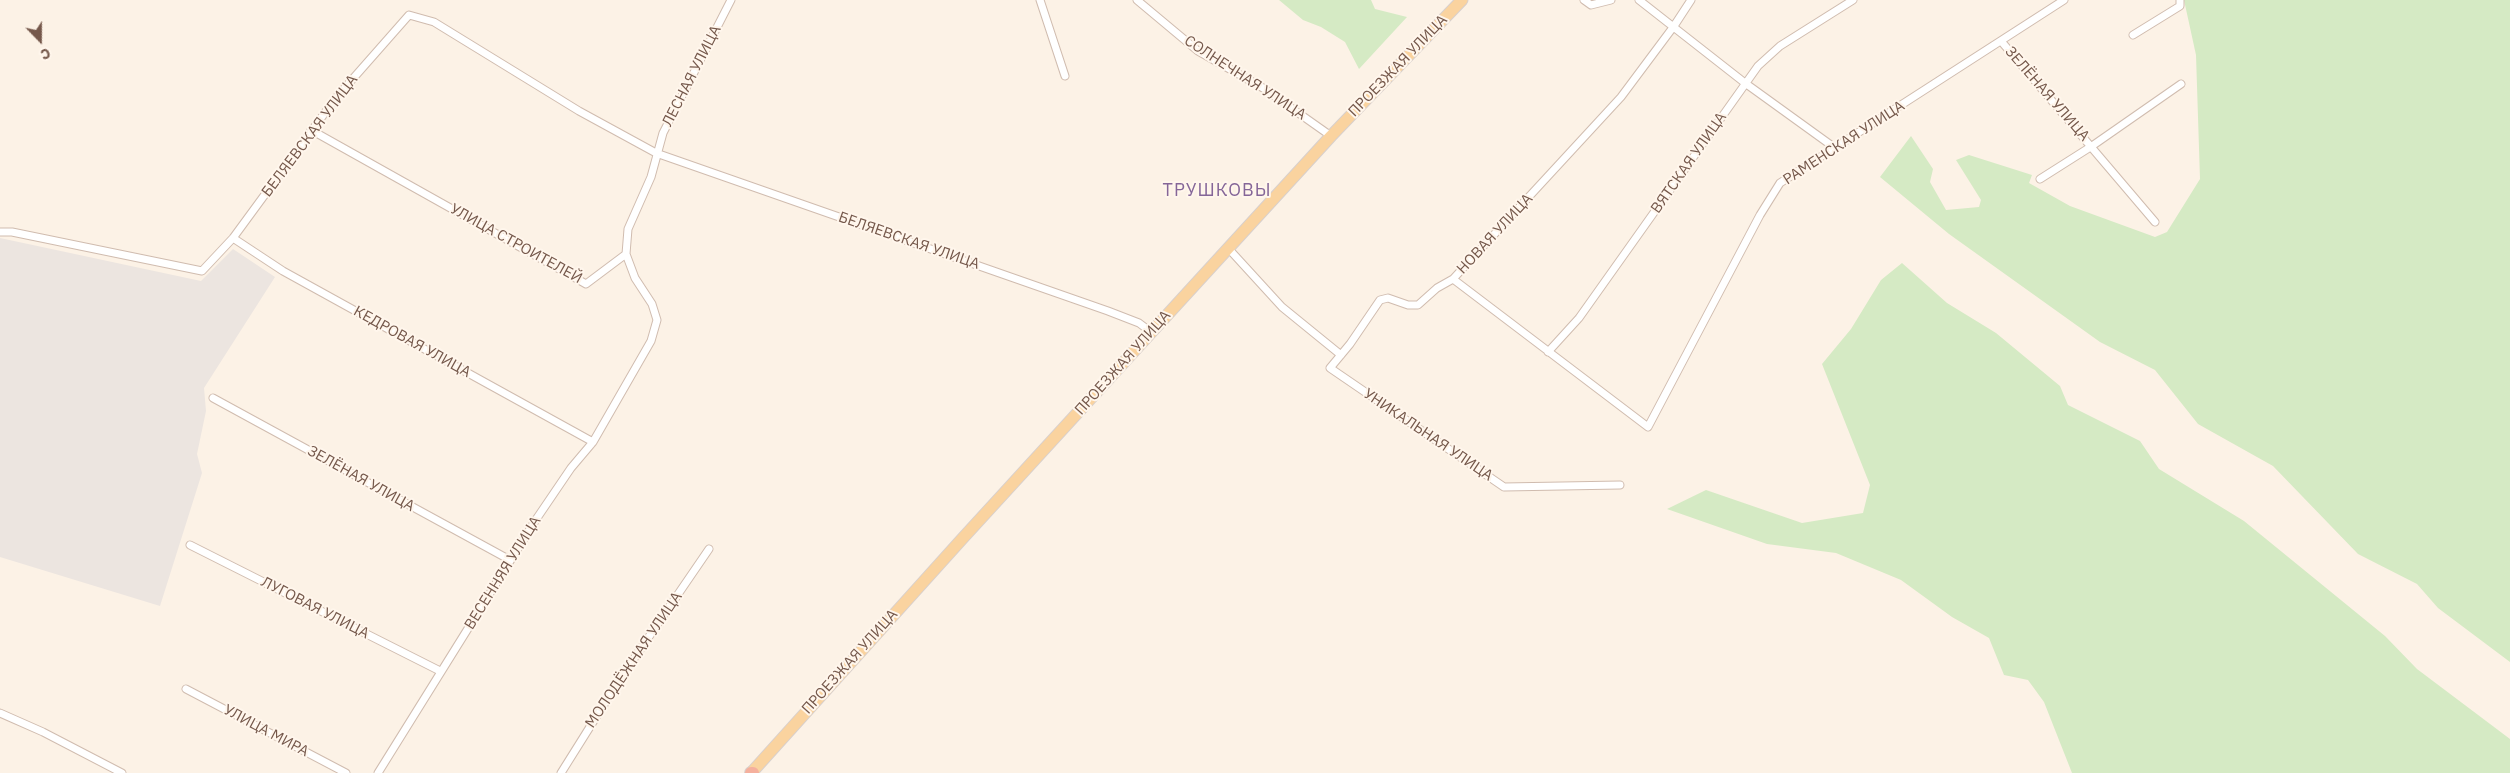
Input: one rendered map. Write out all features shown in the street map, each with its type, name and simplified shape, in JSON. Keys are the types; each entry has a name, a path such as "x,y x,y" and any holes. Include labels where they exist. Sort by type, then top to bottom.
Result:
{"main road":[{"name":"ПРОЕЗЖАЯ УЛИЦА","path":"752,773 1228,248 1331,136 1462,0"}],"street":[{"name":"ЛЕСНАЯ УЛИЦА","path":"626,254 628,229 651,177 656,152 663,133 731,0"},
{"path":"1040,0 1065,76"},
{"name":"СОЛНЕЧНАЯ УЛИЦА","path":"1137,0 1198,51 1263,88 1331,136"},
{"path":"1584,0 1591,5 1612,0"},
{"path":"1639,0 1746,83 1835,148"},
{"name":"НОВАЯ УЛИЦА","path":"1648,427 1453,279 1621,97 1691,0"},
{"name":"ВЯТСКАЯ УЛИЦА","path":"1548,352 1579,318 1758,66 1780,46 1853,0"},
{"name":"РАМЕНСКАЯ УЛИЦА","path":"1648,427 1760,215 1780,183 2064,0"},
{"path":"2133,35 2180,6 2180,0"},
{"name":"БЕЛЯЕВСКАЯ УЛИЦА","path":"0,232 12,232 202,271 233,238 335,99 410,15 434,22 579,111 664,156 1108,311 1138,323 1151,332"},
{"name":"ЗЕЛЁНАЯ УЛИЦА","path":"2001,41 2155,222"},
{"name":"ЗЕЛЁНАЯ УЛИЦА","path":"2040,179 2092,146 2181,84"},
{"name":"УЛИЦА СТРОИТЕЛЕЙ","path":"311,130 586,284 626,254"},
{"name":"КЕДРОВАЯ УЛИЦА","path":"233,238 283,272 593,442"},
{"path":"1228,248 1282,307 1341,355 1380,300 1388,298 1408,305 1418,305 1437,288 1453,279"},
{"name":"ВЕСЕННЯЯ УЛИЦА","path":"378,773 510,560 571,468 593,442 651,341 657,320 652,304 635,278 626,254"},
{"name":"УНИКАЛЬНАЯ УЛИЦА","path":"1341,355 1330,368 1504,487 1620,485"},
{"name":"ЗЕЛЁНАЯ УЛИЦА","path":"212,398 510,560"},
{"name":"ЛУГОВАЯ УЛИЦА","path":"190,545 440,671"},
{"name":"МОЛОДЁЖНАЯ УЛИЦА","path":"561,773 620,679 709,549"},
{"name":"УЛИЦА МИРА","path":"186,689 346,773"},
{"path":"0,713 43,732 122,773"}],"shaded area":[{"path":"0,238 201,281 233,249 275,277 204,388 206,411 197,454 202,473 160,606 0,557"}],"green space":[{"path":"1279,0 1371,0 1375,9 1407,17 1359,69 1345,42 1321,27 1303,20"},
{"path":"2184,0 2510,0 2510,662 2438,608 2417,584 2358,554 2273,466 2198,424 2155,370 2100,342 1949,234 1880,177 1911,136 1933,169 1930,182 1946,210 1979,207 1981,200 1956,160 1969,155 2032,175 2029,183 2070,206 2155,237 2167,232 2200,179 2196,55"},
{"path":"1902,263 1947,303 1996,333 2060,386 2068,405 2140,441 2159,469 2244,521 2385,636 2417,669 2510,739 2510,773 2072,773 2044,702 2028,680 2004,675 1989,638 1952,617 1901,580 1836,553 1767,544 1667,509 1706,490 1802,523 1863,513 1870,485 1822,364 1851,329 1881,280"}],"district":[{"name":"ТРУШКОВЫ","path":"1217,191"}]}
